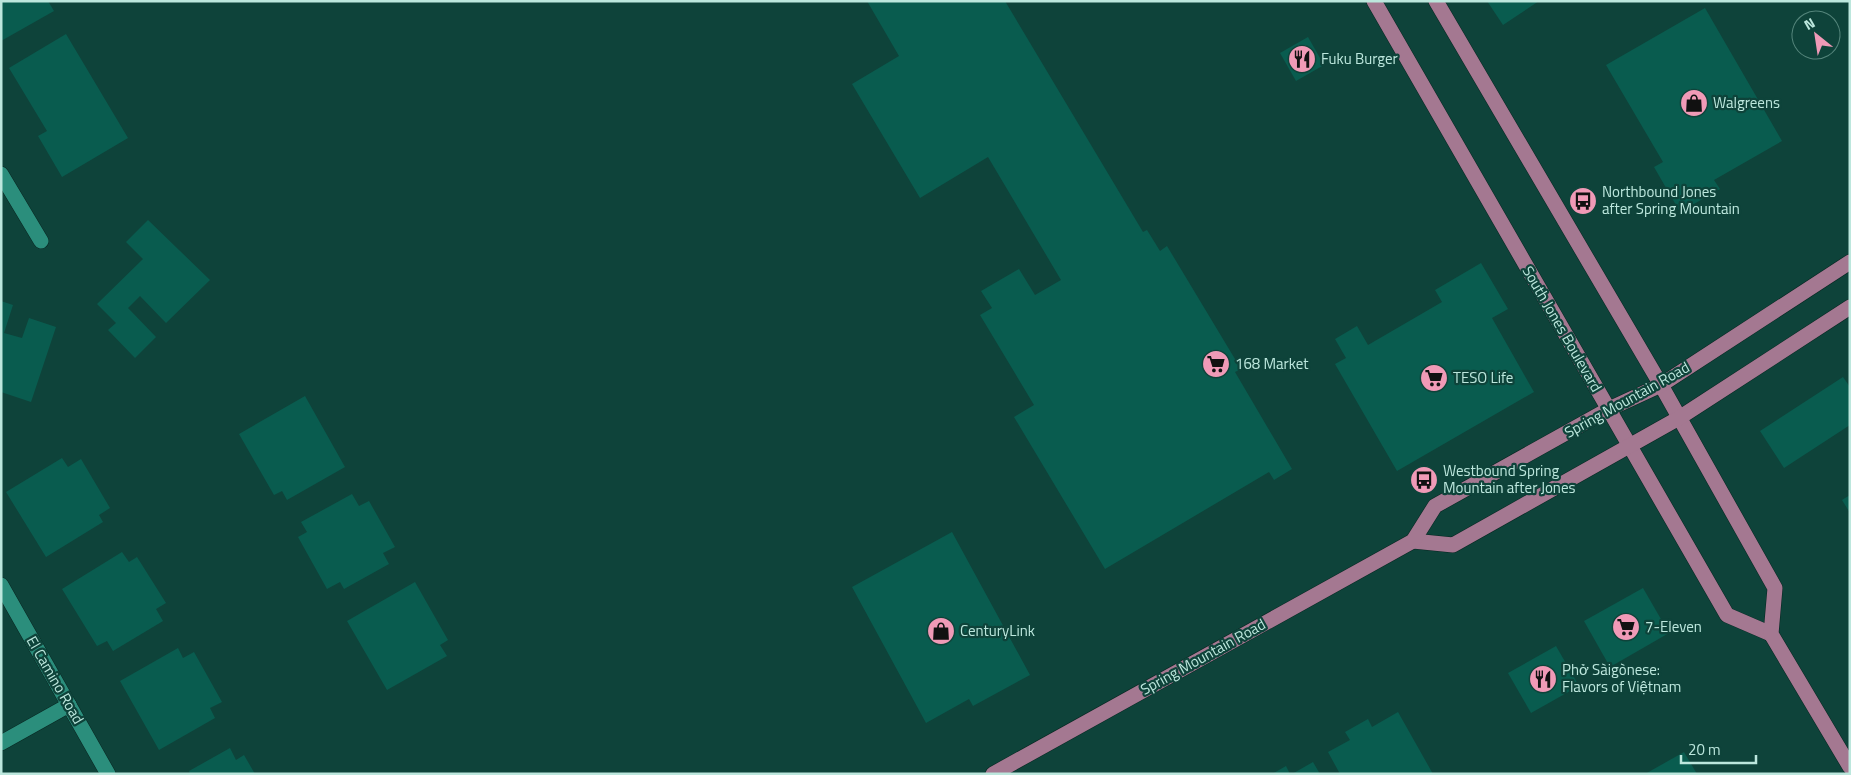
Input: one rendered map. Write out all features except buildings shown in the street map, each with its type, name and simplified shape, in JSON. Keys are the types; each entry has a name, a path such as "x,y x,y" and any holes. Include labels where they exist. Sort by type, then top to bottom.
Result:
{"main road":[{"name":"South Jones Boulevard","path":"1374,1 1727,614 1771,634"},
{"path":"1436,1 1661,385 1775,588 1771,634 1850,767"},
{"name":"Spring Mountain Road","path":"999,772 1413,541 1435,506 1609,409 1661,385 1850,262"},
{"path":"1413,541 1453,545 1679,418 1850,307"}],"street":[{"path":"1,174 41,241"},
{"name":"El Camino Road","path":"1,585 108,774"},
{"path":"1,743 69,705"}],"place":[{"name":"Fuku Burger","path":"1302,59"},
{"name":"Walgreens","path":"1694,103"},
{"name":"Northbound Jones after Spring Mountain","path":"1583,201"},
{"name":"168 Market","path":"1216,364"},
{"name":"TESO Life","path":"1434,378"},
{"name":"Westbound Spring Mountain after Jones","path":"1424,480"},
{"name":"7-Eleven","path":"1626,627"},
{"name":"CenturyLink","path":"941,631"},
{"name":"Phở Sàigònese: Flavors of Việtnam","path":"1543,679"}]}
